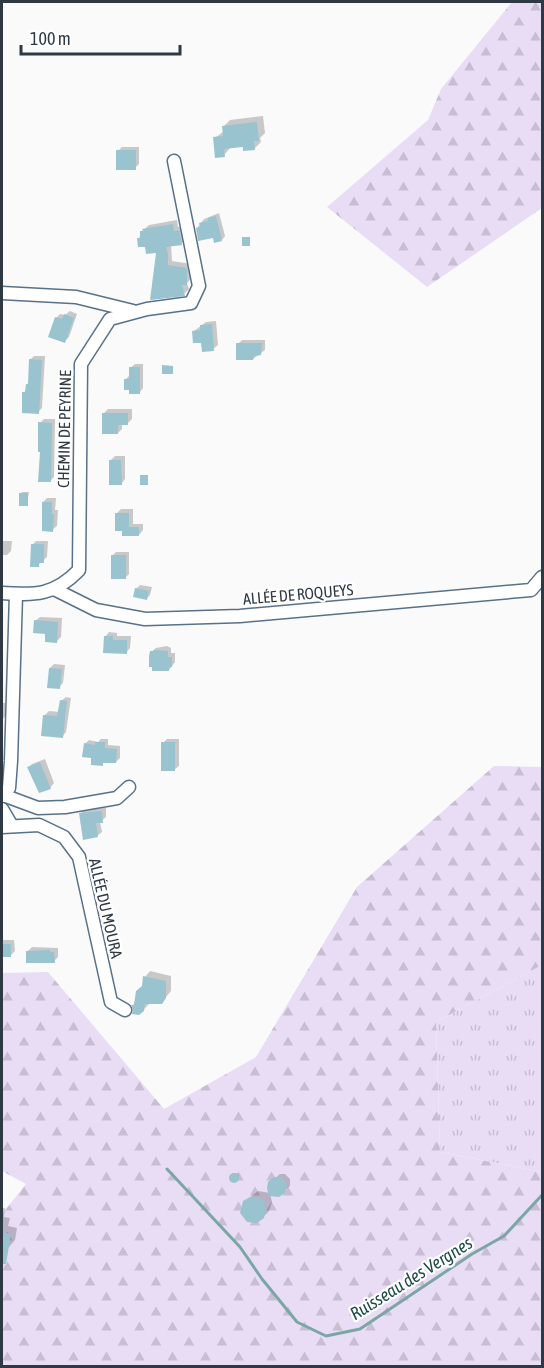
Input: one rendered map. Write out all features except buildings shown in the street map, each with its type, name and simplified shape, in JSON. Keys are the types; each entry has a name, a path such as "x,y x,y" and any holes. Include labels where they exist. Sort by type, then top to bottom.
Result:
{"street":[{"name":"CHEMIN DE PEYRINE","path":"54,588 66,584 79,570 81,364 110,319 191,303 199,286 174,161"},
{"path":"2,293 76,297 137,312"},
{"name":"ALLÉE DE ROQUEYS","path":"54,588 96,609 144,619 240,616 531,590 543,577"},
{"path":"2,593 42,593 54,588"},
{"path":"16,594 6,760 9,788 2,795 38,808 65,807 117,798 129,787"},
{"path":"2,808 7,826"},
{"name":"ALLÉE DU MOURA","path":"7,826 39,825 64,837 79,857 111,1002 125,1010"}],"green space":[{"path":"512,2 542,2 542,208 427,287 327,207 428,120 441,89"},
{"path":"494,766 542,767 542,965 436,1022 440,1152 542,1172 542,1366 2,1366 2,1214 26,1184 2,1171 2,973 48,972 164,1109 256,1057 357,887"},
{"path":"542,965 542,1172 440,1152 436,1022"}],"waterway":[{"name":"Ruisseau des Vergnes","path":"167,1169 240,1247 262,1279 297,1322 326,1336 360,1329 472,1254 504,1236 542,1195"}]}
